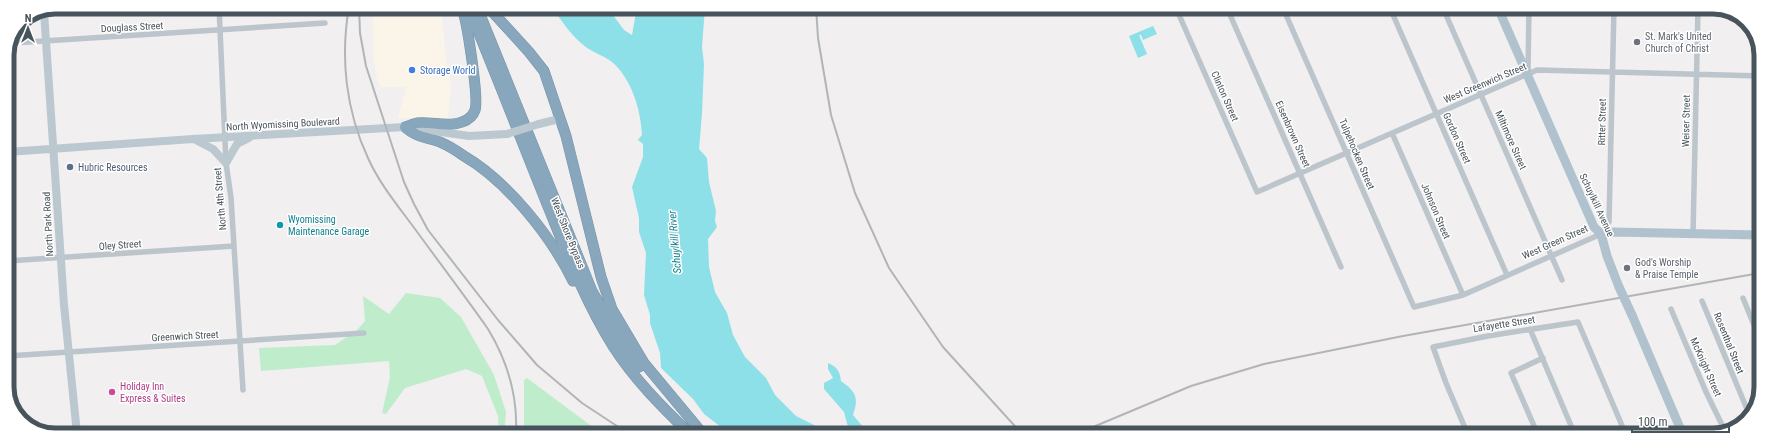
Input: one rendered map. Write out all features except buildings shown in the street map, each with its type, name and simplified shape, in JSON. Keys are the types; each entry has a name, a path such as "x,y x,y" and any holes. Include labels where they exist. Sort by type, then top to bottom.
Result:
{"highway":[{"path":"464,14 475,95 475,111 468,120 459,123 446,125 417,123 405,127 414,136 440,142 465,156 503,185 545,238 571,278 601,336 631,371"},
{"name":"West Shore Bypass","path":"471,14 592,310 614,347 631,371 660,406 684,428"},
{"name":"West Shore Bypass","path":"480,14 578,259 604,314 622,344 644,374 679,414 695,428"},
{"path":"494,14 540,64 547,80 558,119 566,136 602,277 612,309 644,363 697,428"}],"main road":[{"name":"Schuylkill Avenue","path":"1501,14 1594,227 1601,234 1607,256 1619,286 1680,428"},
{"name":"West Green Street","path":"1601,234 1614,232 1754,235"}],"street":[{"name":"North 4th Street","path":"220,14 226,163 234,246 243,390"},
{"name":"Clinton Street","path":"1179,14 1257,192"},
{"name":"Eisenbrown Street","path":"1230,14 1341,267"},
{"name":"Tulpehocken Street","path":"1286,14 1414,307"},
{"name":"Gordon Street","path":"1393,14 1507,276"},
{"name":"Miltimore Street","path":"1447,14 1562,280"},
{"path":"1528,75 1529,14"},
{"name":"Ritter Street","path":"1601,234 1609,222 1614,14"},
{"name":"Weiser Street","path":"1693,234 1698,14"},
{"name":"North Park Road","path":"44,16 60,258 76,428"},
{"name":"Douglass Street","path":"16,43 325,23"},
{"name":"West Greenwich Street","path":"1257,192 1537,70 1754,76"},
{"name":"North Wyomissing Boulevard","path":"14,152 193,139 405,127 469,136 506,134 558,119"},
{"name":"Johnson Street","path":"1392,133 1462,295"},
{"path":"193,139 213,149 226,163 237,144 254,136"},
{"name":"West Green Street","path":"1414,307 1462,295 1601,234"},
{"name":"Oley Street","path":"14,261 234,246"},
{"path":"1743,298 1754,321"},
{"name":"Rosenthal Street","path":"1702,301 1747,409"},
{"name":"McKnight Street","path":"1672,309 1722,427"},
{"name":"Lafayette Street","path":"1465,428 1446,383 1434,347 1468,339 1578,322 1622,427"},
{"path":"1530,329 1573,428"},
{"name":"Greenwich Street","path":"14,356 364,334"},
{"path":"1535,428 1511,373 1542,358"}],"shaded area":[{"name":"Storage World","path":"373,14 442,14 446,60 451,83 448,118 398,118 406,87 381,87 377,80 373,55"}],"green space":[{"path":"406,293 440,298 461,317 494,375 506,412 505,428 499,428 498,416 482,376 466,369 405,388 386,414 382,413 390,377 389,361 261,371 259,348 335,345 357,330 365,321 363,296 389,314"},
{"path":"527,378 594,428 524,428 524,380"}],"water":[{"name":"Schuylkill River","path":"556,14 612,14 624,30 632,35 636,14 704,14 702,47 704,64 702,114 699,149 707,158 709,182 716,211 715,221 717,227 708,239 709,267 715,292 727,313 733,335 745,357 766,378 775,395 796,416 820,428 722,428 704,414 693,399 661,368 660,353 650,323 650,315 644,295 646,253 639,232 639,218 632,187 643,157 643,144 638,140 642,135 640,116 630,86 619,69 605,57 588,49 569,30"},
{"path":"1153,26 1157,34 1143,40 1141,35 1139,35 1147,54 1138,58 1129,36"},
{"path":"828,363 834,366 838,370 841,381 850,388 855,395 856,404 853,415 864,428 849,428 844,412 824,389 824,383 833,378 828,369"}],"railway":[{"path":"348,14 346,26 345,65 350,103 360,140 372,167 383,185 479,316 495,341 510,379 515,406 516,428"},
{"path":"359,14 360,33 366,66 404,182 428,230 498,320 537,365 582,403 620,428"},
{"path":"816,14 818,38 831,115 855,193 889,268 943,347 1017,428"},
{"path":"1091,428 1191,386 1264,364 1403,336 1754,274"}],"place":[{"name":"St. Mark's United Church of Christ","path":"1637,42"},
{"name":"Storage World","path":"412,70"},
{"name":"Hubric Resources","path":"70,167"},
{"name":"Wyomissing Maintenance Garage","path":"280,225"},
{"name":"God's Worship & Praise Temple","path":"1627,268"},
{"name":"Holiday Inn Express & Suites","path":"112,392"}]}
